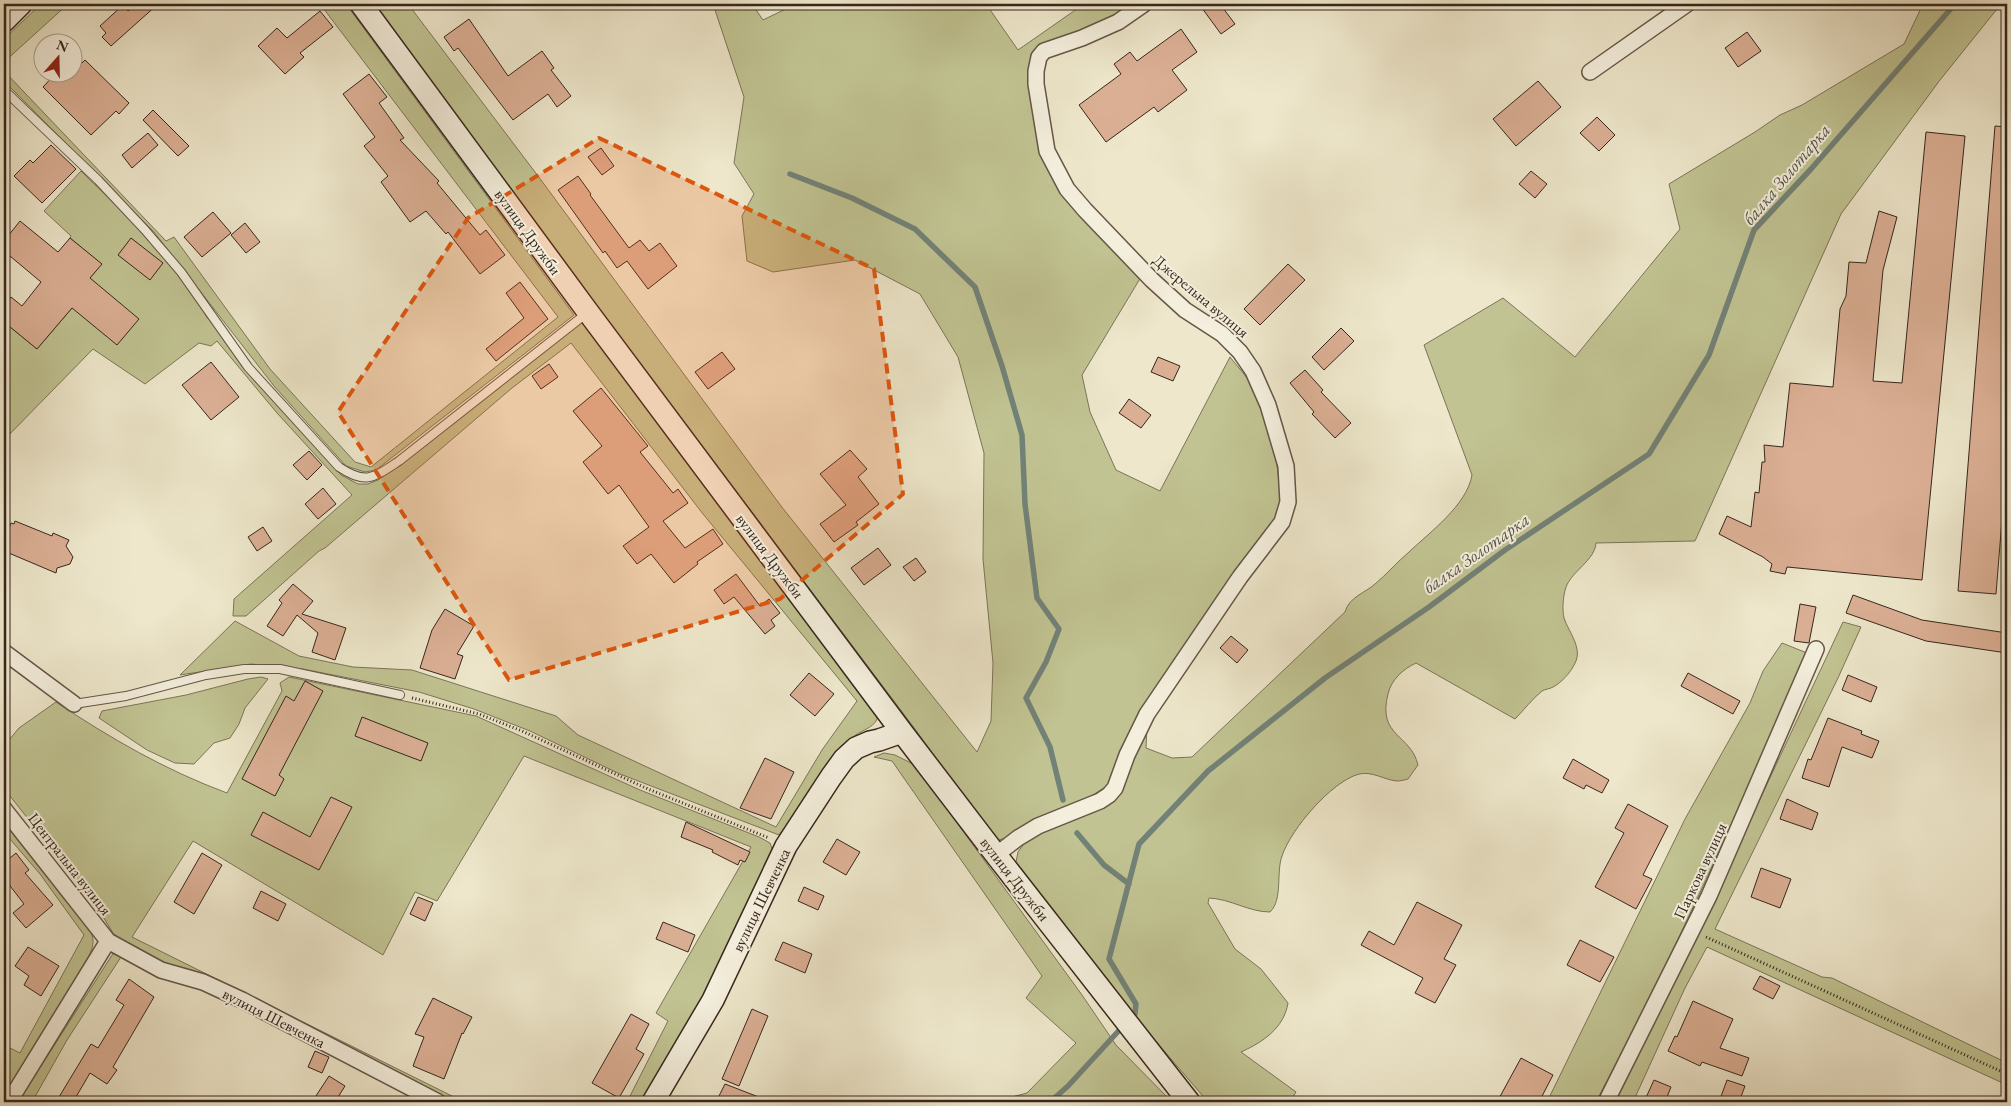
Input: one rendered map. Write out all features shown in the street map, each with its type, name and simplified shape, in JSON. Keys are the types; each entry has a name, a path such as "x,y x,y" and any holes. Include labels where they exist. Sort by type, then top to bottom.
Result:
{"street":[{"path":"4,21 21,4"},
{"name":"вулиця Дружби","path":"360,4 902,732 1106,998 1189,1102"},
{"name":"Джерельна вулиця","path":"996,855 1038,826 1100,801 1115,788 1127,755 1146,714 1240,576 1282,522 1288,502 1286,466 1268,405 1253,371 1240,352 1222,334 1185,310 1152,280 1067,189 1046,151 1036,84 1039,58 1044,50 1082,38 1118,22 1144,4"},
{"path":"1590,72 1687,4"},
{"name":"Паркова вулиця","path":"1606,1102 1709,896 1816,649"},
{"path":"4,652 74,704"},
{"name":"вулиця Шевченка","path":"653,1102 713,1000 786,846 844,759 856,748 902,732"},
{"name":"Центральна вулиця","path":"4,809 108,941"},
{"path":"9,1102 108,941"},
{"name":"вулиця Шевченка","path":"108,941 161,970 203,982 242,1000 438,1102"}],"lane":[{"path":"4,90 98,180 144,230 181,272 248,366 339,466 354,477 365,478 381,472 399,461 588,312"},
{"path":"74,704 126,696 206,675 244,669 280,669 400,695"}],"path":[{"path":"400,695 479,714 522,731 648,789 786,846"},
{"path":"1692,930 2007,1074"}],"highlighted area":[{"path":"599,138 874,269 903,494 780,599 509,680 338,412 468,218"}],"green space":[{"path":"41,4 68,4 37,32 32,32 32,37 4,62 4,39"},
{"path":"320,4 346,4 574,315 376,470 365,472 346,466 274,386 154,232 4,81 4,71 166,241 174,237 270,369 355,462 371,467 558,317"},
{"path":"370,4 408,4 541,180 781,506 977,752 991,721 993,663 983,559 984,453 958,357 920,294 855,260 773,272 747,261 742,216 754,194 734,163 744,97 713,4 752,4 763,20 796,4 986,4 1018,50 1084,4 1136,4 1116,17 1033,57 1029,70 1046,164 1141,277 1082,375 1090,412 1116,470 1160,491 1230,357 1249,381 1264,412 1279,480 1281,514 1125,747 1108,785 1084,801 1008,837 999,840 987,831 915,729"},
{"path":"1923,4 2001,4 1940,80 1841,214 1695,541 1596,543 1592,555 1569,581 1564,594 1564,618 1577,647 1577,659 1562,680 1552,688 1542,691 1515,719 1416,663 1407,668 1392,684 1386,708 1387,719 1391,727 1409,747 1418,765 1408,779 1397,781 1364,773 1359,774 1336,786 1325,796 1303,820 1287,845 1280,863 1277,900 1270,912 1209,898 1208,903 1235,949 1261,969 1288,1003 1286,1012 1277,1027 1257,1044 1241,1052 1296,1092 1290,1102 1208,1102 1135,1017 1015,867 1018,852 1026,841 1044,828 1095,807 1147,726 1146,748 1172,758 1192,757 1345,612 1354,599 1379,580 1437,527 1455,507 1469,486 1472,475 1424,345 1503,298 1575,357 1680,229 1669,184 1780,115 1802,105 1904,44"},
{"path":"81,171 133,221 182,276 206,316 279,407 341,475 358,484 368,484 378,480 426,445 582,322 874,707 877,716 875,722 869,728 854,736 834,757 779,835 620,774 530,731 474,709 419,692 303,669 251,664 180,675 235,621 299,656 353,667 412,670 556,716 578,735 776,827 822,750 857,701 703,514 571,343 512,388 325,548 319,551 246,616 233,616 234,599 352,495 277,413 217,341 211,346 199,343 145,384 93,349 4,440 4,322 37,349 72,308 101,264 70,238 71,236 44,211"},
{"path":"1843,622 1861,627 1715,929 1822,977 1832,978 2007,1063 2007,1085 1707,947 1685,988 1633,1102 1612,1102 1700,927"},
{"path":"1782,643 1807,653 1706,880 1625,1047 1596,1102 1547,1102 1685,819 1750,703 1763,671"},
{"path":"261,677 268,679 245,708 239,724 230,738 214,743 194,764 175,763 147,750 99,718 102,711 186,695"},
{"path":"289,677 476,716 640,790 770,843 772,849 695,1014 642,1102 627,1102 668,1021 656,1013 751,847 524,756 437,901 415,892 383,955 193,841 132,937 464,1102 447,1102 298,1023 133,951 113,933 94,902 10,796 4,792 4,746 19,728 56,702 160,764 227,793 282,691 280,683"},
{"path":"884,753 895,755 915,765 1082,995 1116,1045 1172,1102 993,1102 1027,1093 1076,1043 1026,998 1042,976 892,761 874,757"},
{"path":"4,817 86,924 92,935 93,946 4,1097 4,1045 20,1053 84,935 40,874 4,832"},
{"path":"114,952 121,957 67,1040 32,1102 18,1102"}],"building":[{"path":"136,4 158,4 111,46 102,37 106,33 100,26 123,5 128,11"},
{"path":"1199,4 1220,4 1235,24 1221,34"},
{"path":"320,11 333,27 300,53 304,57 285,74 258,46 277,28 287,38"},
{"path":"469,19 508,76 542,51 554,68 551,70 571,96 557,107 548,94 513,120 458,48 454,51 444,37"},
{"path":"1181,29 1197,52 1172,70 1187,90 1158,112 1154,107 1106,142 1079,105 1121,74 1114,64 1130,52 1137,61"},
{"path":"1747,32 1761,51 1738,67 1725,48"},
{"path":"85,60 129,103 119,114 116,111 91,135 43,87 48,82 82,82 82,63"},
{"path":"369,74 387,97 379,103 404,138 400,140 439,181 437,183 480,235 486,230 505,255 480,274 448,232 446,234 426,211 410,222 381,182 388,176 364,146 375,137 343,94"},
{"path":"1538,81 1561,107 1516,146 1493,119"},
{"path":"153,110 189,146 178,156 143,120"},
{"path":"1597,117 1615,135 1599,151 1580,133"},
{"path":"1995,126 2007,127 2007,457 1996,594 1958,591"},
{"path":"1926,132 1965,136 1922,580 1787,567 1785,574 1770,571 1772,564 1763,557 1719,534 1727,516 1751,527 1755,492 1759,493 1762,462 1765,462 1764,445 1783,447 1790,383 1833,387 1840,309 1846,296 1849,262 1866,263 1879,211 1897,217 1883,270 1873,381 1902,383"},
{"path":"148,133 158,145 132,168 122,155"},
{"path":"51,145 76,169 42,203 14,176 30,160 33,163"},
{"path":"601,148 614,166 602,175 588,157"},
{"path":"1531,171 1547,184 1535,198 1519,184"},
{"path":"578,176 629,248 640,240 649,251 660,243 677,266 648,289 627,261 617,268 605,251 603,253 558,190"},
{"path":"213,212 231,233 202,257 184,237"},
{"path":"20,221 58,252 70,238 102,264 90,278 139,319 117,345 72,308 37,349 4,322 4,306 11,297 22,306 41,282 4,251 4,241"},
{"path":"245,223 260,242 246,253 231,235"},
{"path":"131,238 163,263 150,280 118,255"},
{"path":"1288,264 1305,280 1260,325 1244,309"},
{"path":"520,282 548,319 496,361 486,349 524,318 506,293"},
{"path":"1341,328 1354,341 1324,370 1312,357"},
{"path":"722,352 735,369 708,389 695,372"},
{"path":"1158,357 1180,366 1173,381 1151,372"},
{"path":"211,362 239,397 211,420 182,385"},
{"path":"549,364 558,377 541,389 532,376"},
{"path":"1305,370 1323,390 1321,392 1351,423 1335,438 1312,414 1314,412 1290,383"},
{"path":"601,388 648,446 640,452 673,493 678,489 688,503 663,521 685,548 713,529 723,544 697,562 698,564 674,583 651,554 637,564 623,546 649,527 619,485 608,494 583,462 602,446 573,411"},
{"path":"1129,399 1151,415 1141,428 1119,413"},
{"path":"850,450 867,469 858,477 879,504 856,522 858,525 834,542 820,524 846,505 820,474"},
{"path":"309,451 322,465 307,480 293,465"},
{"path":"323,488 336,504 318,519 305,504"},
{"path":"15,521 52,536 53,533 69,540 66,546 73,557 70,564 57,568 56,573 4,551 4,540 11,523 14,524"},
{"path":"263,527 272,541 257,551 248,537"},
{"path":"878,548 891,565 864,585 851,568"},
{"path":"916,558 926,572 914,581 903,567"},
{"path":"736,574 760,606 769,599 780,613 771,620 775,626 765,634 734,597 724,604 714,590"},
{"path":"293,584 313,601 302,614 346,628 335,660 312,652 318,633 297,615 283,636 267,626 282,603 279,600"},
{"path":"1853,595 1922,620 2007,633 2007,653 1926,641 1846,613"},
{"path":"1800,604 1816,607 1809,643 1794,641"},
{"path":"445,609 474,626 457,654 463,656 455,679 420,668 432,630"},
{"path":"1231,636 1248,650 1237,663 1220,648"},
{"path":"809,673 834,694 815,716 790,695"},
{"path":"1688,673 1740,701 1733,714 1681,686"},
{"path":"1848,675 1877,687 1871,702 1842,690"},
{"path":"305,681 323,691 279,775 284,779 275,796 242,779 286,696 294,701"},
{"path":"362,717 428,743 421,761 355,736"},
{"path":"1828,718 1862,731 1861,734 1879,741 1872,758 1842,747 1829,787 1802,778 1808,759 1811,760"},
{"path":"765,758 794,772 771,819 740,808"},
{"path":"1573,759 1609,780 1602,793 1586,785 1584,789 1563,778"},
{"path":"331,797 352,807 319,870 251,835 263,812 310,837"},
{"path":"1787,799 1818,813 1812,830 1780,819"},
{"path":"1628,804 1668,826 1643,875 1652,879 1636,909 1595,887 1624,833 1615,828"},
{"path":"686,822 750,852 745,862 740,860 738,865 712,852 713,850 681,837"},
{"path":"837,839 860,852 846,875 823,862"},
{"path":"16,853 29,870 25,873 53,905 26,928 13,913 24,904 4,878 4,863"},
{"path":"202,853 222,865 194,914 174,902"},
{"path":"1761,868 1791,879 1780,908 1751,897"},
{"path":"804,887 824,896 818,910 798,901"},
{"path":"261,891 286,904 278,921 253,908"},
{"path":"418,897 433,903 425,921 410,914"},
{"path":"1417,902 1462,925 1444,959 1456,965 1435,1003 1415,993 1423,978 1361,945 1369,931 1394,945"},
{"path":"663,922 695,935 688,952 656,939"},
{"path":"1580,940 1614,957 1600,982 1567,965"},
{"path":"783,942 812,954 805,973 775,960"},
{"path":"28,947 59,966 41,996 24,985 29,976 15,966"},
{"path":"1760,976 1780,986 1773,999 1753,989"},
{"path":"129,979 154,997 113,1067 117,1070 107,1084 90,1073 73,1102 56,1102 91,1044 98,1048 124,1005 116,1000"},
{"path":"433,998 472,1017 462,1033 444,1079 413,1066 424,1037 415,1034"},
{"path":"1693,1001 1733,1019 1720,1048 1749,1058 1742,1076 1702,1062 1700,1066 1668,1051 1675,1036 1677,1037"},
{"path":"752,1009 768,1016 739,1086 722,1079"},
{"path":"631,1014 649,1024 636,1049 644,1054 619,1098 592,1083"},
{"path":"315,1051 329,1057 322,1073 308,1067"},
{"path":"1521,1058 1553,1075 1539,1102 1497,1102"},
{"path":"329,1076 345,1086 335,1102 312,1102"},
{"path":"1654,1080 1671,1087 1665,1102 1644,1102"},
{"path":"1727,1080 1745,1086 1739,1102 1719,1102"},
{"path":"725,1084 769,1101 769,1102 716,1102"}],"waterway":[{"name":"балка Золотарка","path":"1130,1018 1135,1014 1136,1004 1109,959 1139,844 1208,771 1325,678 1429,607 1505,550 1649,454 1709,355 1754,230 1811,169 1955,4"},
{"path":"790,174 852,198 915,229 975,287 1002,366 1022,435 1025,504 1037,598 1059,629 1046,662 1026,698 1050,747 1063,800"},
{"path":"1077,833 1104,865 1129,884"},
{"name":"балка Золотарка","path":"1050,1102 1068,1086 1124,1025"}]}
